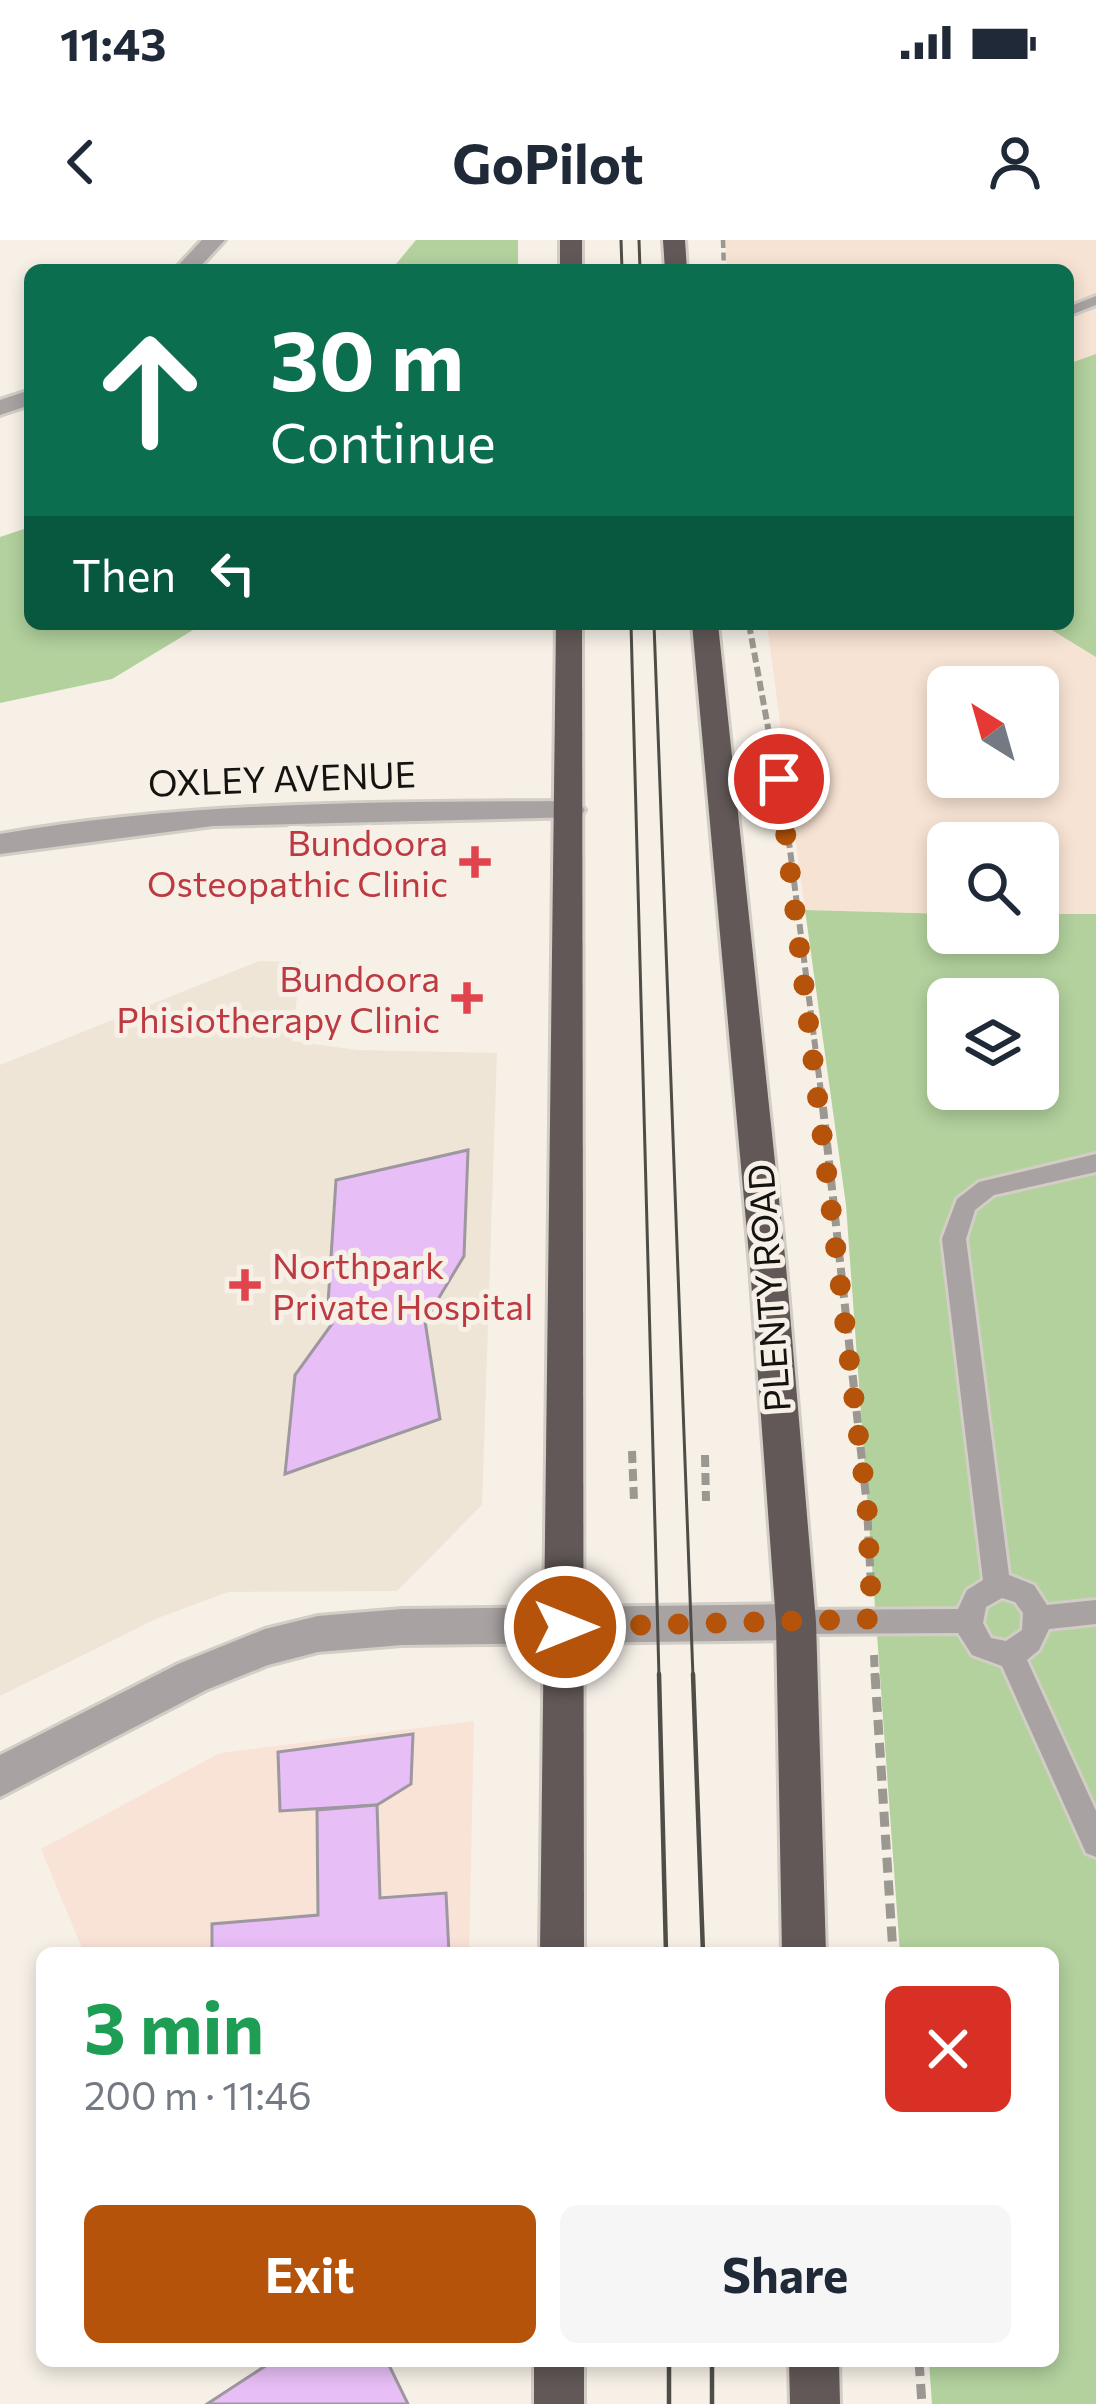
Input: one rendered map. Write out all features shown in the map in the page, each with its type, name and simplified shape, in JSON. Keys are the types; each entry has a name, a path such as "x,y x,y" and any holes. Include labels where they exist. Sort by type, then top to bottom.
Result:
{"highway":[{"path":"562,1947 569,630"},
{"name":"PLENTY ROAD","path":"706,630 768,1267 796,1622 804,1947"},
{"path":"559,2367 559,2404"},
{"path":"814,2367 815,2404"}],"street":[{"path":"191,264 214,240"},
{"name":"OXLEY AVENUE","path":"0,844 128,822 243,813 570,809"},
{"path":"0,1777 192,1677 265,1647 318,1634 402,1627 796,1622"}],"lane":[{"path":"997,1588 954,1239 965,1205 987,1188 1096,1163"},
{"path":"997,1588 1019,1593 1039,1618 1029,1646 1010,1653 977,1640 967,1621 970,1602 986,1589 997,1588"},
{"path":"1039,1618 1096,1612"},
{"path":"796,1622 967,1621"},
{"path":"1010,1653 1096,1844"}],"path":[{"path":"750,630 767,702 791,856 867,1506 893,1947"},
{"path":"632,1451 634,1502"},
{"path":"705,1455 706,1501"},
{"path":"920,2367 922,2404"}],"shaded area":[{"path":"725,240 1096,240 1096,914 1059,914 1059,822 927,822 927,913 805,910 768,630 1074,630 1074,264 727,264"},
{"name":"Northpark Private Hospital","path":"259,961 301,962 292,1041 357,1050 497,1053 482,1505 397,1591 228,1592 158,1618 0,1696 0,1065"},
{"path":"474,1721 469,1947 82,1947 41,1849 220,1753"}],"green space":[{"path":"416,240 518,240 518,264 396,264"},
{"path":"1096,354 1096,657 1052,630 1074,630 1074,362"},
{"path":"24,529 24,630 193,630 112,679 0,703 0,537"},
{"path":"805,910 927,913 927,954 1059,954 1059,914 1096,914 1096,2404 932,2404 929,2367 1059,2367 1059,1947 900,1947 846,1205"}],"building":[{"path":"468,1150 464,1256 425,1321 440,1419 285,1474 295,1375 332,1324 327,1319 336,1180"},
{"path":"413,1734 411,1784 377,1805 280,1811 278,1752"},
{"path":"377,1805 380,1898 446,1893 449,1947 212,1947 212,1924 318,1915 317,1810"},
{"path":"264,2367 390,2367 408,2404 207,2404"}],"tram line":[{"path":"621,240 622,264"},
{"path":"639,240 640,264"},
{"path":"631,630 659,1677"},
{"path":"654,630 693,1677"},
{"path":"659,1674 666,1947"},
{"path":"693,1674 703,1947"},
{"path":"669,2367 669,2404"},
{"path":"712,2367 712,2404"}],"place":[{"name":"Bundoora Osteopathic Clinic","path":"475,862"},
{"name":"Bundoora Phisiotherapy Clinic","path":"467,998"},
{"name":"Northpark Private Hospital","path":"245,1285"}],"route":[{"path":"565,1627 872,1619 867,1506 779,779"}]}
